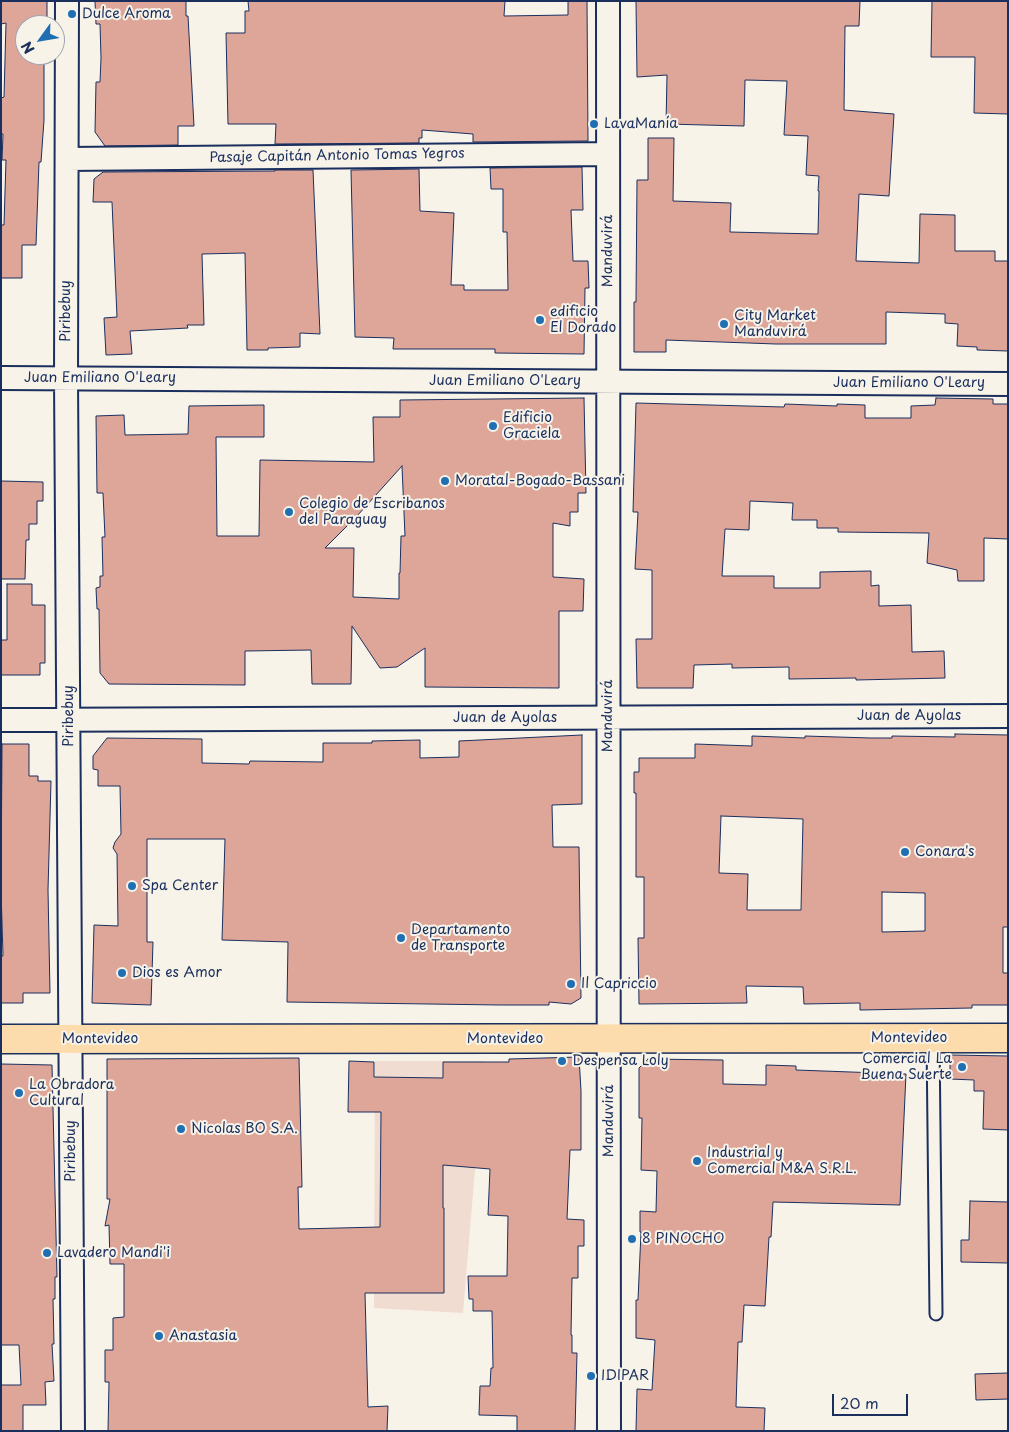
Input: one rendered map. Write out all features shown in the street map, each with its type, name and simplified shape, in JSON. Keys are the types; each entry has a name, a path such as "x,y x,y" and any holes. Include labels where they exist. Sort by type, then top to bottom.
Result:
{"main road":[{"name":"Montevideo","path":"1,1039 1008,1038"}],"street":[{"name":"Piribebuy","path":"67,1 66,378 73,1431"},
{"name":"Manduvirá","path":"608,1 609,1431"},
{"name":"Pasaje Capitán Antonio Tomas Yegros","path":"67,159 608,154"},
{"name":"Juan Emiliano O'Leary","path":"1,378 1008,384"},
{"name":"Juan de Ayolas","path":"1,720 1008,716"}],"lane":[{"path":"933,1038 936,1314"}],"shaded area":[{"path":"375,1061 484,1061 463,1313 374,1308"}],"building":[{"path":"1,1 47,1 47,15 15,15 15,65 44,65 44,120 41,162 39,162 36,245 22,245 22,278 1,278 1,225 4,225 6,160 2,160 1,98 4,97 6,23 1,24"},
{"path":"95,1 186,1 194,126 178,126 178,145 105,146 95,132 96,82 100,82 101,58 100,24 96,24"},
{"path":"248,1 505,1 504,16 568,15 568,1 587,1 588,141 473,142 473,134 422,130 422,138 419,138 419,143 275,144 276,124 228,124 226,33 245,33 245,11 249,11"},
{"path":"636,1 860,1 859,26 845,26 844,110 894,114 889,196 859,194 856,261 919,263 920,214 955,215 955,251 995,251 995,261 1008,261 1008,351 977,350 977,347 957,346 958,324 945,323 945,314 886,312 886,344 776,344 666,340 666,352 634,352 637,180 648,180 648,138 674,138 673,201 731,203 730,232 818,234 819,191 819,176 806,175 808,136 784,135 787,81 745,80 744,126 666,124 667,75 637,77"},
{"path":"932,1 1008,1 1008,114 974,113 975,57 931,57"},
{"path":"582,167 583,210 571,210 573,261 588,261 589,288 585,288 584,354 495,353 495,349 393,349 394,338 355,337 351,170 419,169 420,211 454,213 451,285 464,285 464,290 508,290 507,232 503,232 503,189 491,189 490,168"},
{"path":"313,170 320,334 300,333 300,347 247,350 245,253 202,254 204,325 187,325 188,328 130,331 132,354 106,355 104,318 117,317 112,202 93,202 94,179 103,172"},
{"path":"584,398 586,493 578,493 578,512 570,512 570,526 553,523 553,577 584,579 583,611 559,611 559,688 425,687 425,648 397,667 380,668 352,626 351,684 312,684 311,650 245,651 245,685 109,684 100,673 99,609 97,609 96,588 100,587 100,576 103,576 102,537 105,537 103,493 97,493 96,416 124,415 125,435 188,434 189,406 264,405 264,437 216,437 217,536 259,536 260,460 374,462 373,417 400,417 400,400","holes":["402,466 405,536 401,536 399,599 353,597 354,548 325,548"]},
{"path":"936,398 993,399 993,404 1008,404 1008,539 984,538 984,581 958,581 957,570 927,563 929,533 838,532 838,528 817,528 817,520 792,520 793,503 750,501 749,530 725,529 722,576 774,576 774,588 820,588 820,572 871,571 871,586 879,585 879,606 911,605 912,652 944,651 945,678 789,679 789,667 732,668 732,664 694,665 693,688 637,688 636,639 652,639 652,570 635,569 638,512 633,512 636,403 784,407 785,404 865,405 865,418 911,418 911,406 935,405"},
{"path":"1,481 43,482 43,501 37,501 37,524 29,524 29,540 26,540 25,579 1,579"},
{"path":"7,584 32,584 32,605 45,605 45,663 40,663 40,675 1,675 1,640 7,640"},
{"path":"955,734 1008,735 1008,927 1003,927 1003,973 1008,973 1008,1005 972,1005 972,1008 860,1010 860,1003 804,1004 803,987 746,986 747,1003 639,1004 638,938 644,938 644,877 636,877 636,793 634,793 634,772 639,772 639,758 695,758 695,744 752,746 752,736 805,738 805,736 871,738 892,738 892,736 955,737","holes":["721,816 803,819 801,910 747,910 748,874 719,873","882,892 925,893 925,931 882,932"]},
{"path":"582,735 582,804 552,805 553,847 579,847 581,998 571,1004 549,1002 549,1005 500,1005 287,1002 288,942 222,940 225,839 147,839 147,942 153,942 151,1005 92,1003 94,925 118,926 117,854 113,848 121,834 120,786 98,786 98,770 93,769 93,756 107,738 202,739 202,763 249,764 250,761 323,762 323,743 372,743 372,741 420,740 420,758 459,757 459,741"},
{"path":"2,744 29,744 29,776 38,776 38,781 51,781 48,890 50,993 23,993 23,1003 1,1003 1,956 3,956 1,890"},
{"path":"950,1055 1008,1056 1008,1130 983,1129 984,1091 974,1091 974,1080 950,1079"},
{"path":"579,1057 581,1150 570,1150 567,1219 584,1220 584,1246 578,1246 578,1278 572,1278 572,1353 577,1353 575,1431 517,1431 517,1416 479,1415 480,1386 490,1386 491,1368 493,1368 492,1311 473,1311 473,1299 469,1299 468,1276 507,1276 508,1216 488,1215 490,1169 443,1165 444,1293 365,1293 368,1407 388,1406 387,1431 108,1431 109,1382 105,1382 105,1350 113,1350 113,1318 124,1317 124,1264 110,1264 109,1225 105,1226 110,1199 107,1199 107,1059 299,1058 302,1187 298,1187 299,1229 380,1227 381,1112 348,1112 349,1061 374,1062 374,1077 443,1078 443,1062 509,1062 509,1059"},
{"path":"648,1059 723,1060 723,1084 766,1085 766,1065 796,1066 796,1070 906,1074 900,1205 773,1202 765,1306 744,1305 742,1342 738,1342 736,1407 765,1408 764,1431 636,1431 637,1389 652,1390 655,1340 636,1338 636,1300 638,1300 641,1232 640,1211 656,1212 657,1171 641,1170 642,1118 639,1118 639,1068"},
{"path":"1,1064 52,1065 57,1277 55,1277 55,1299 53,1299 54,1344 52,1344 54,1381 45,1382 46,1405 23,1405 23,1431 1,1431 1,1385 21,1385 19,1345 1,1345"},
{"path":"970,1201 1008,1202 1008,1263 961,1262 961,1240 969,1240"},
{"path":"1008,1373 1008,1399 976,1400 975,1374"}],"place":[{"name":"Dulce Aroma","path":"72,14"},
{"name":"LavaManía","path":"594,124"},
{"name":"edificio El Dorado","path":"540,320"},
{"name":"City Market Manduvirá","path":"724,324"},
{"name":"Edificio Graciela","path":"493,426"},
{"name":"Moratal-Bogado-Bassani","path":"445,481"},
{"name":"Colegio de Escribanos del Paraguay","path":"289,512"},
{"name":"Conara's","path":"905,852"},
{"name":"Spa Center","path":"132,886"},
{"name":"Departamento de Transporte","path":"401,938"},
{"name":"Dios es Amor","path":"122,973"},
{"name":"Il Capriccio","path":"571,984"},
{"name":"Despensa Loly","path":"562,1061"},
{"name":"Comercial La Buena Suerte","path":"962,1067"},
{"name":"La Obradora Cultural","path":"19,1093"},
{"name":"Nicolas BO S.A.","path":"181,1129"},
{"name":"Industrial y Comercial M&A S.R.L.","path":"697,1161"},
{"name":"8 PINOCHO","path":"632,1239"},
{"name":"Lavadero Mandi'i","path":"47,1253"},
{"name":"Anastasia","path":"159,1336"},
{"name":"IDIPAR","path":"591,1376"}]}
